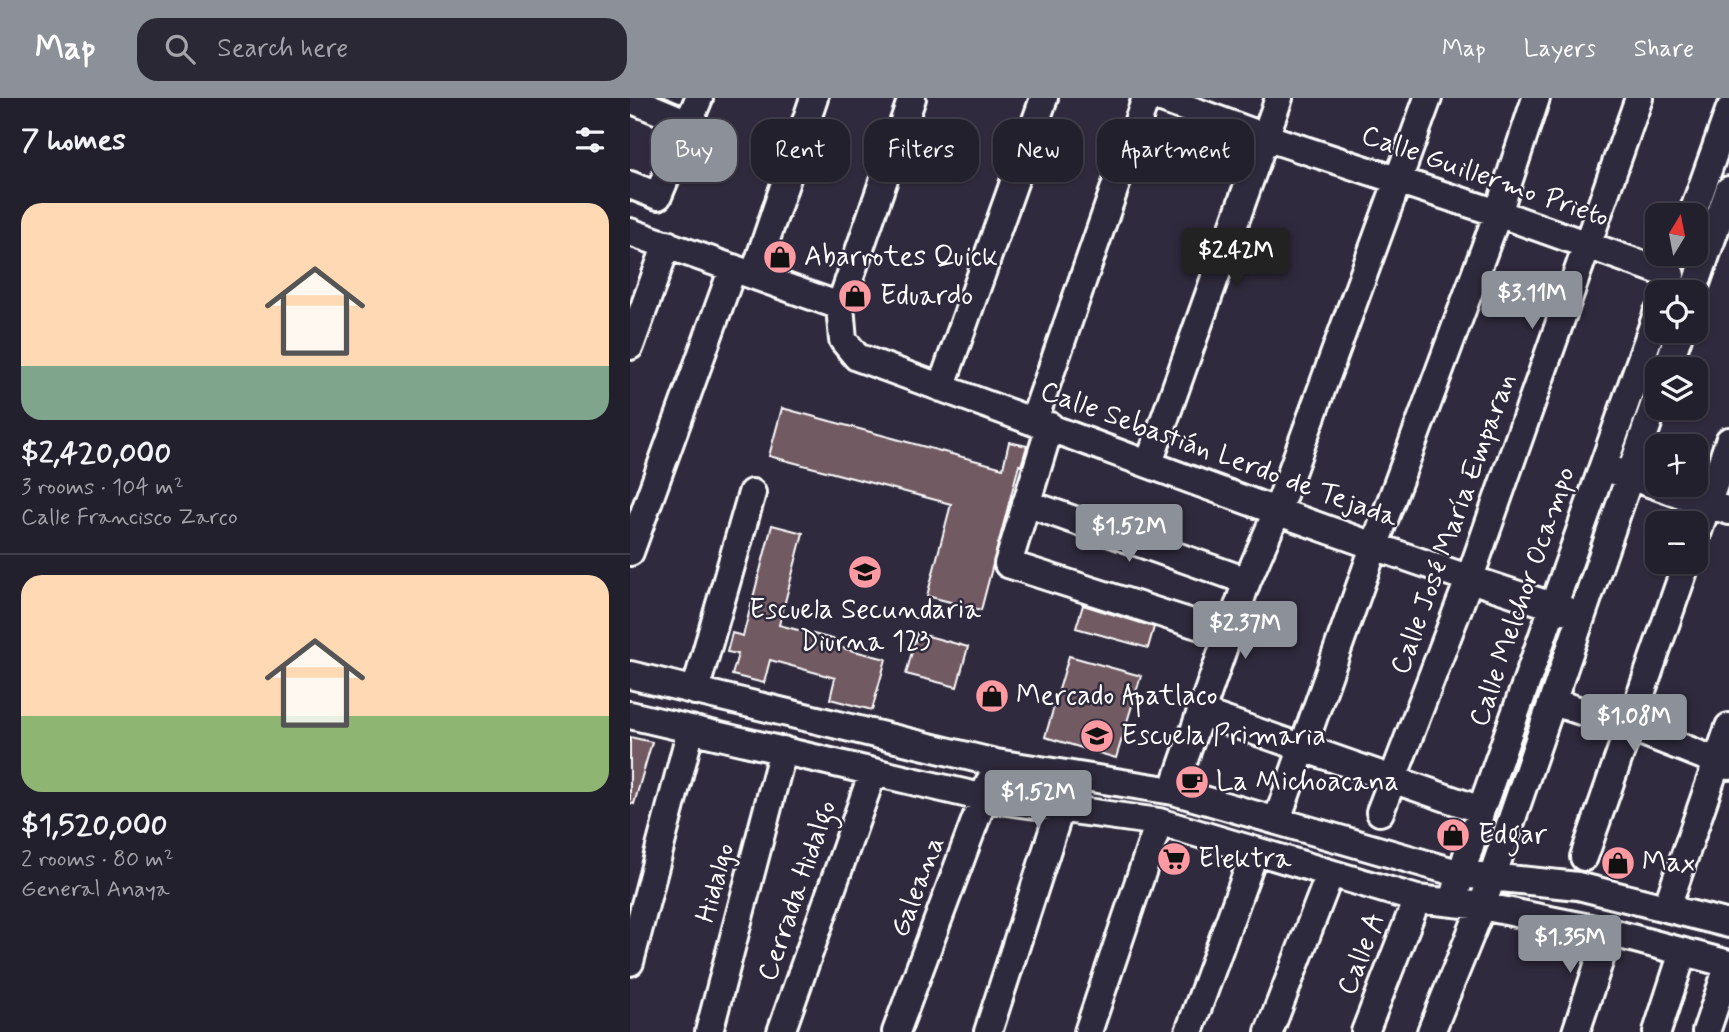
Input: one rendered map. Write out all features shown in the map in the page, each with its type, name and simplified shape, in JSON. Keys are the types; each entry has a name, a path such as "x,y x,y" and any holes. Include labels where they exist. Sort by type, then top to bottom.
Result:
{"street":[{"path":"690,119 699,98"},
{"path":"630,552 814,98"},
{"path":"630,232 840,306 912,98"},
{"path":"941,387 1044,98"},
{"path":"1146,98 1042,423 1026,503 1008,564 1229,635"},
{"name":"Calle Guillermo Prieto","path":"1159,98 1265,137 1399,179 1672,274"},
{"path":"1149,463 1279,98"},
{"path":"1173,791 1203,713 1247,581 1276,514 1428,98"},
{"path":"1277,820 1374,547 1498,213 1536,98"},
{"name":"Calle José María Emparan","path":"1380,812 1469,580 1639,98"},
{"path":"630,99 678,119"},
{"path":"1696,203 1729,111"},
{"path":"630,185 658,196 664,182"},
{"path":"1697,280 1729,190"},
{"path":"630,346 667,244"},
{"name":"Calle Sebastián Lerdo de Tejada","path":"840,306 843,341 857,357 1149,463 1276,514 1581,615"},
{"name":"Calle Melchor Ocampo","path":"1452,902 1481,810 1647,343"},
{"path":"1431,1032 1482,906 1649,420"},
{"path":"1603,467 1718,507 1729,441"},
{"path":"695,691 752,493"},
{"path":"1026,503 1247,581"},
{"path":"1584,857 1683,574"},
{"path":"630,675 996,762 1173,791 1461,874 1492,875 1578,886 1729,924"},
{"path":"1553,702 1630,727 1723,764"},
{"path":"1203,713 1481,810"},
{"path":"630,715 985,798 1158,822 1417,899 1482,906 1609,932 1729,964 1706,1032"},
{"path":"1667,907 1723,764 1729,727"},
{"path":"630,962 691,729"},
{"name":"Hidalgo","path":"709,1032 783,750"},
{"name":"Galeana","path":"896,1032 985,798 996,762"},
{"name":"Cerrada Hidalgo","path":"781,1032 873,772"},
{"path":"988,1032 1060,809"},
{"path":"1088,1032 1158,822"},
{"path":"1189,1032 1255,851"},
{"path":"1269,1032 1330,874"},
{"name":"Calle A","path":"1365,1032 1417,899"},
{"path":"1576,1032 1609,932"},
{"path":"1657,1032 1683,952"}],"building":[{"name":"Abarrotes Quick","path":"781,246 791,250 785,268 774,265"},
{"path":"782,408 1003,468 1009,442 1027,446 1021,466 1019,465 981,610 927,596 951,504 769,456"},
{"path":"772,525 803,533 779,625 840,641 838,647 886,659 872,710 830,699 835,678 770,660 764,683 732,675 738,654 727,652 732,633 743,636"},
{"path":"1083,605 1154,627 1148,648 1076,628"},
{"path":"917,633 968,647 957,687 906,674"},
{"path":"1069,656 1141,676 1116,758 1045,737"},
{"path":"630,737 652,742 634,804 630,803"}],"place":[{"name":"Abarrotes Quick","path":"780,257"},
{"name":"Eduardo","path":"855,296"},
{"name":"Escuela Secundaria Diurna 123","path":"865,572"},
{"name":"Mercado Apatlaco","path":"992,696"},
{"name":"Escuela Primaria","path":"1097,736"},
{"name":"La Michoacana","path":"1192,782"},
{"name":"Edgar","path":"1453,835"},
{"name":"Elektra","path":"1174,859"},
{"name":"Max","path":"1618,863"}]}
